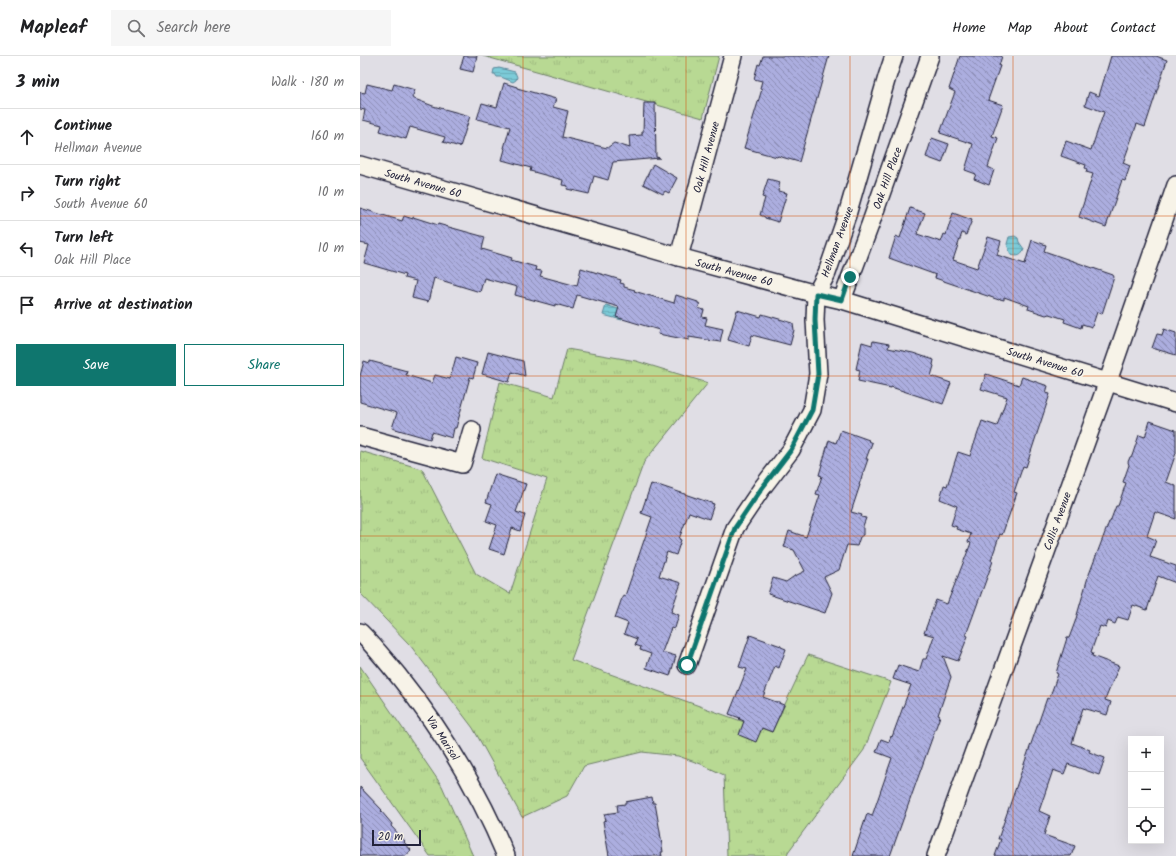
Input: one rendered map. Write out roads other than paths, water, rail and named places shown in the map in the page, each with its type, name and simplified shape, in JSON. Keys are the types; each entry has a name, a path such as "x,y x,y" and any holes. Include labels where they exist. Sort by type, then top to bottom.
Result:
{"street":[{"name":"Oak Hill Avenue","path":"679,257 733,56"},
{"name":"Hellman Avenue","path":"687,665 735,528 762,488 791,450 812,410 818,374 815,320 816,294 827,273 842,230 894,56"},
{"name":"Oak Hill Place","path":"842,300 930,56"},
{"name":"South Avenue 60","path":"360,165 679,257 842,300 1176,403"},
{"name":"Collis Avenue","path":"936,856 1108,381 1176,185"},
{"path":"360,436 462,464 472,430"},
{"name":"Via Marisol","path":"360,632 375,647 408,688 443,736 470,780 494,826 506,856"}],"water":[{"path":"499,68 515,72 517,77 516,80 513,82 497,77 493,74 494,69"},
{"path":"1015,236 1018,238 1024,249 1021,255 1018,256 1011,255 1007,244 1009,237"},
{"path":"606,305 624,311 622,320 603,315"}]}
